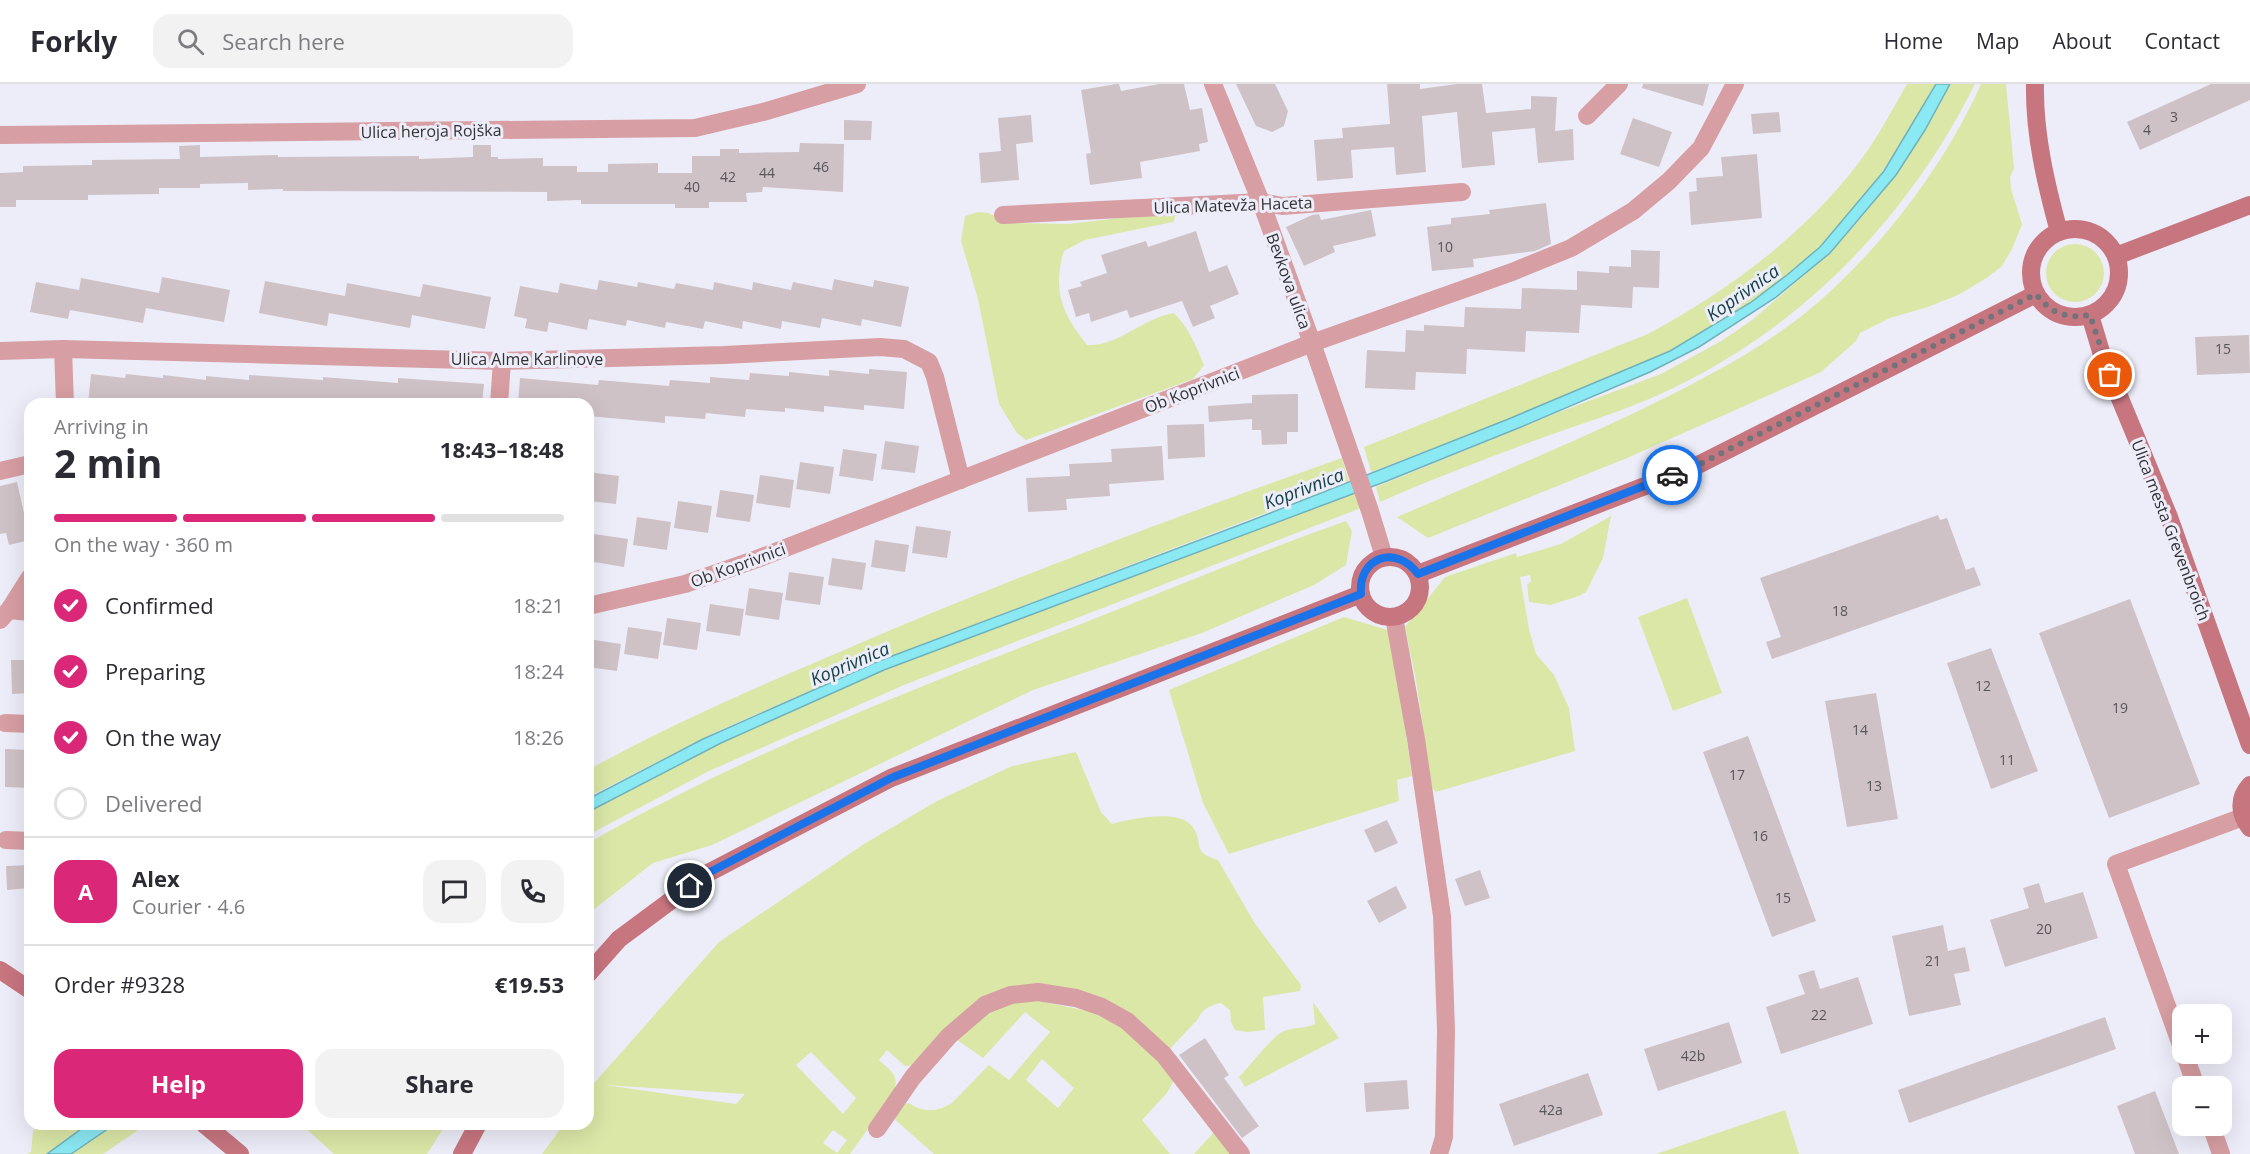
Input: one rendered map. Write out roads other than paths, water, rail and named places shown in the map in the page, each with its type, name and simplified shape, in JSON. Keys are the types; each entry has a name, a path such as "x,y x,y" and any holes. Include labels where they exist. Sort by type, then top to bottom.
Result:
{"street":[{"name":"Ulica heroja Rojška","path":"0,135 695,128 816,90 857,84"},
{"name":"Bevkova ulica","path":"1213,84 1261,202 1312,343 1384,558"},
{"path":"1587,116 1619,84"},
{"name":"Ob Koprivnici","path":"594,605 685,584 757,559 1312,343 1512,272 1571,248 1633,211 1669,181 1701,148 1735,84"},
{"path":"2035,84 2034,113 2048,190 2059,232"},
{"name":"Ulica Matevža Haceta","path":"1003,215 1261,202 1282,206 1462,192"},
{"path":"2116,256 2250,205"},
{"path":"2072,229 2092,233 2109,245 2116,256 2119,270 2118,284 2112,297 2102,308 2090,315 2065,316 2043,304 2036,294 2031,280 2031,265 2046,239 2059,232 2072,229"},
{"path":"1418,574 1694,467 2036,294"},
{"name":"Ulica mesta Grevenbroich","path":"2090,315 2102,355 2169,517 2250,746"},
{"name":"Ulica Alme Karlinove","path":"0,351 63,349 502,361 724,355 880,347 904,350 929,362 961,480"},
{"path":"63,349 65,398"},
{"path":"499,398 502,361"},
{"path":"0,471 24,465"},
{"path":"1394,557 1404,560 1418,574 1420,594 1409,611 1394,617 1380,615 1365,603 1361,594 1363,576 1368,567 1384,558 1394,557"},
{"path":"5,615 24,586"},
{"path":"594,967 619,939 708,873 891,778 1361,594"},
{"path":"5,615 24,613"},
{"path":"1394,617 1416,739 1442,916 1446,1030 1444,1137 1440,1154"},
{"path":"5,723 24,724"},
{"path":"2172,1020 2116,864 2246,822 2242,798 2250,784"},
{"path":"6,840 24,841"},
{"path":"0,970 24,986"},
{"path":"877,1129 913,1077 949,1036 985,1005 1011,995 1038,992 1076,998 1102,1007 1127,1021 1164,1055 1241,1154"},
{"path":"211,1130 240,1154"},
{"path":"462,1154 475,1130"},
{"path":"2215,1136 2221,1154"}],"water":[{"path":"1936,84 1950,84 1925,130 1896,175 1830,253 1775,298 1699,347 1650,372 1387,481 884,670 721,743 594,809 594,796 703,739 879,661 1250,521 1506,420 1670,351 1750,303 1787,275 1820,247 1884,171"},
{"path":"80,1130 106,1130 71,1154 47,1154"}],"water label":[{"name":"Koprivnica","path":"1743,293"},
{"name":"Koprivnica","path":"1304,489"},
{"name":"Koprivnica","path":"850,664"}]}
